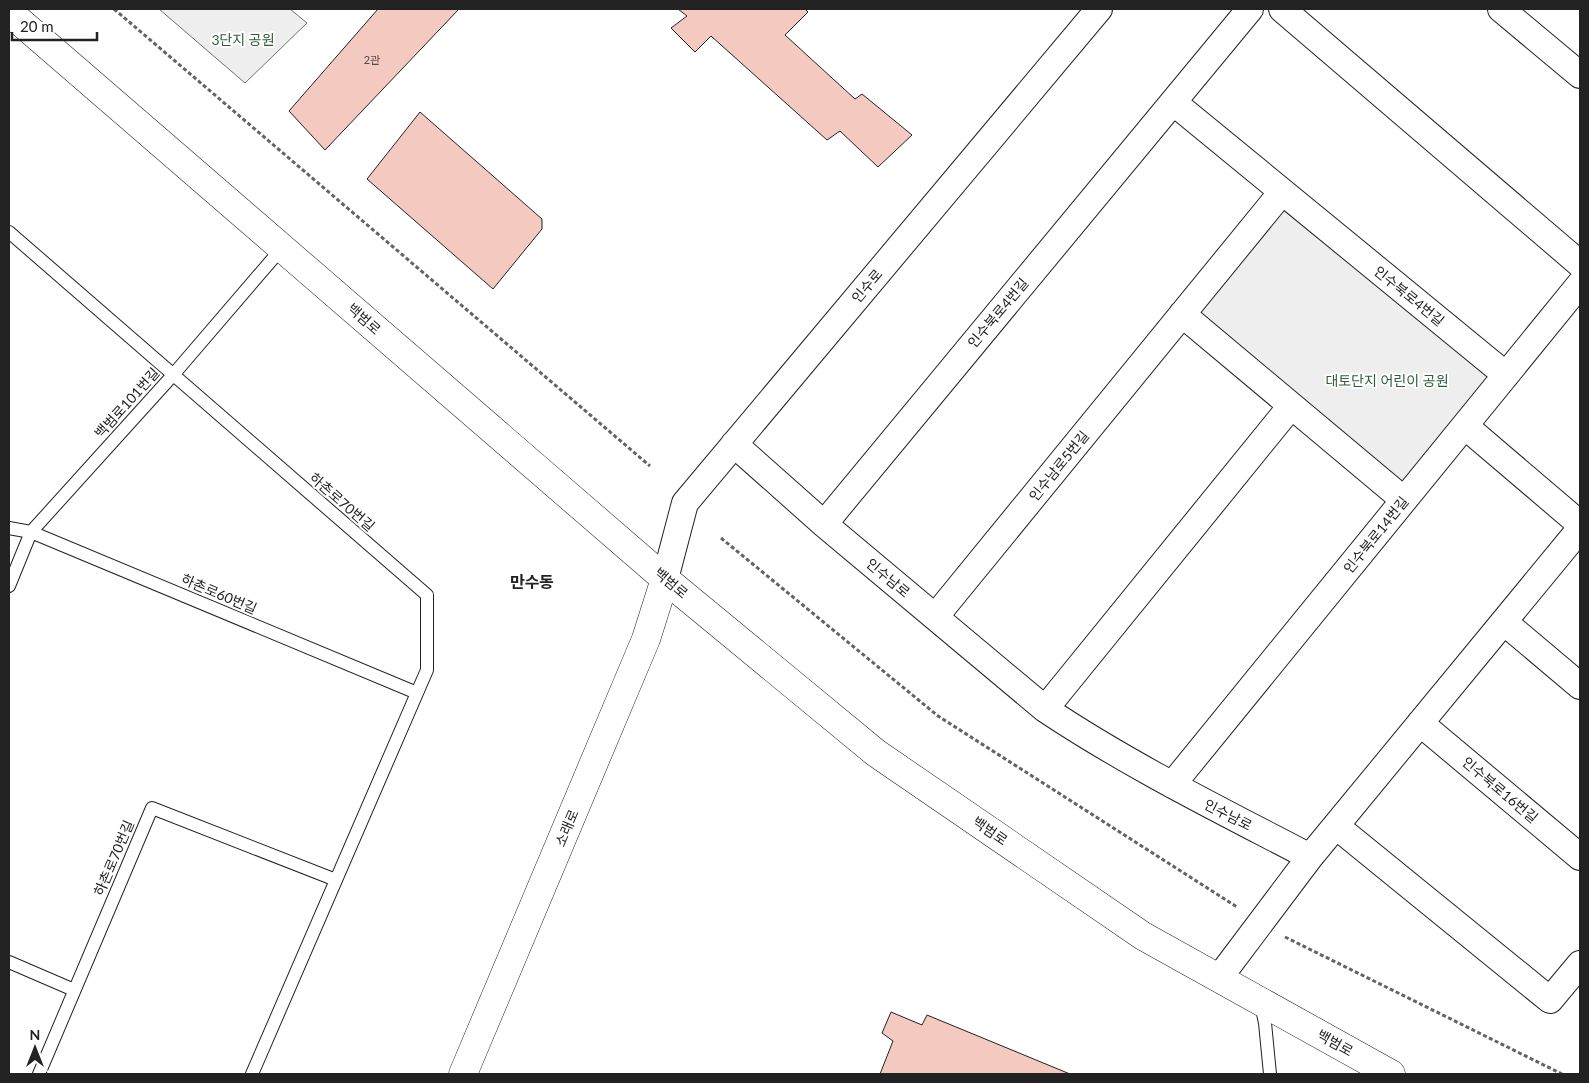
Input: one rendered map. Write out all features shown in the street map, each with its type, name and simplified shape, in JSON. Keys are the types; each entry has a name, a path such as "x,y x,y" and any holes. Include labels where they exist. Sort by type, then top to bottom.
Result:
{"main road":[{"name":"백범로","path":"9,12 665,579 876,753 1143,936 1391,1074"},
{"name":"소래로","path":"464,1074 646,639 665,579"}],"street":[{"name":"인수로","path":"665,579 685,503 1099,9"},
{"name":"인수북로4번길","path":"824,524 1250,9"},
{"path":"1282,9 1580,264"},
{"path":"1500,9 1578,70"},
{"name":"인수북로4번길","path":"1173,102 1506,375"},
{"name":"인수남로5번길","path":"935,618 1282,192"},
{"name":"인수북로14번길","path":"1172,785 1580,284"},
{"path":"1182,314 1404,500"},
{"path":"1045,709 1291,406"},
{"path":"1465,426 1580,524"},
{"name":"인수남로","path":"734,444 824,524 1045,709 1073,728 1172,785 1310,857"},
{"path":"1219,978 1310,857 1580,529"},
{"path":"1504,622 1580,686"},
{"name":"인수북로16번길","path":"1420,723 1580,857"},
{"path":"1336,826 1550,1000 1580,964"}],"lane":[{"name":"하촌로70번길","path":"9,232 427,595 427,670 252,1074"},
{"name":"백범로101번길","path":"9,586 31,532 173,375 282,248"},
{"name":"하촌로60번길","path":"9,528 31,532 417,693"},
{"name":"하촌로70번길","path":"39,1074 152,808 336,880"},
{"path":"9,962 74,990"},
{"path":"1261,1002 1270,1074"}],"path":[{"path":"114,9 650,466"},
{"path":"721,538 938,716 1261,922 1291,941 1562,1074"}],"green space":[{"name":"3단지 공원","path":"159,9 290,9 307,23 245,83"},
{"name":"대토단지 어린이 공원","path":"1282,192 1506,375 1404,500 1182,314"}],"building":[{"path":"378,9 459,9 325,150 289,111"},
{"path":"678,9 805,9 808,12 785,35 855,99 862,94 912,135 878,167 840,131 827,140 711,36 695,52 671,28 687,16"},
{"path":"420,112 542,219 542,229 493,289 367,179"},
{"path":"891,1012 922,1025 927,1015 1070,1074 880,1074 893,1041 882,1033"}],"district":[{"name":"만수동","path":"532,582"}]}
